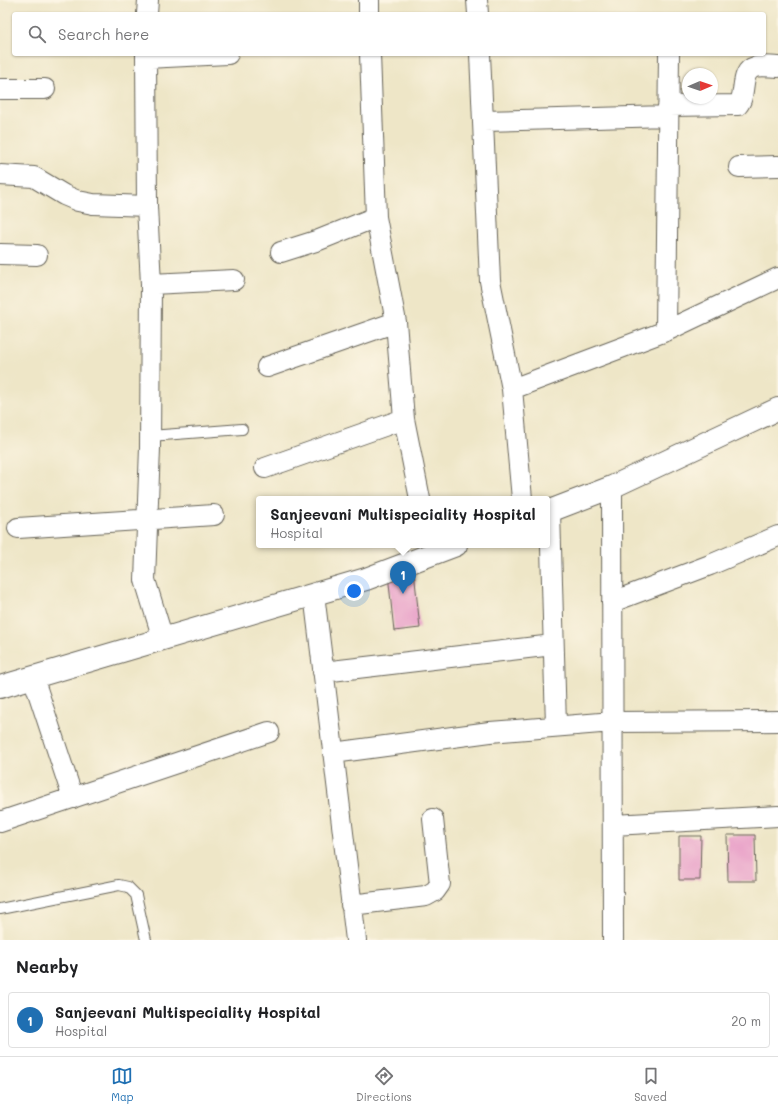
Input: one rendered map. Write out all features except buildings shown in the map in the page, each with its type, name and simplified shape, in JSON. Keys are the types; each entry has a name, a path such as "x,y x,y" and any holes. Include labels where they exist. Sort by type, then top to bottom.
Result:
{"street":[{"path":"148,0 148,12"},
{"path":"369,0 369,12"},
{"path":"477,0 478,12"},
{"path":"146,56 147,206 151,284 150,436 145,580 163,639"},
{"path":"370,56 376,217 396,322 404,419 419,496"},
{"path":"480,56 490,281 512,389 522,496"},
{"path":"666,331 669,56"},
{"path":"483,121 668,111 738,105 743,99 745,78 748,71 755,67 778,67"},
{"path":"0,89 45,89"},
{"path":"739,167 778,166"},
{"path":"0,175 34,177 64,195 78,201 93,204 147,206"},
{"path":"281,252 319,240 376,217"},
{"path":"0,254 37,255"},
{"path":"512,389 666,331 778,278"},
{"path":"151,284 234,280"},
{"path":"267,367 396,322"},
{"path":"550,512 612,487 778,409"},
{"path":"265,468 404,419"},
{"path":"612,487 613,940"},
{"path":"18,528 147,521 214,515"},
{"path":"612,602 710,565 778,536"},
{"path":"550,545 556,726"},
{"path":"0,687 366,579 431,549"},
{"path":"314,594 356,940"},
{"path":"323,672 553,645"},
{"path":"33,677 73,798"},
{"path":"333,753 490,732 556,726 613,722 778,721"},
{"path":"0,822 269,732"},
{"path":"613,825 778,816"},
{"path":"351,905 426,896 436,891 440,884 433,819"}],"lane":[{"path":"150,436 242,429"},
{"path":"0,909 119,885 128,887 136,896 146,940"}],"place":[{"name":"Sanjeevani Multispeciality Hospital","path":"403,594"}]}
